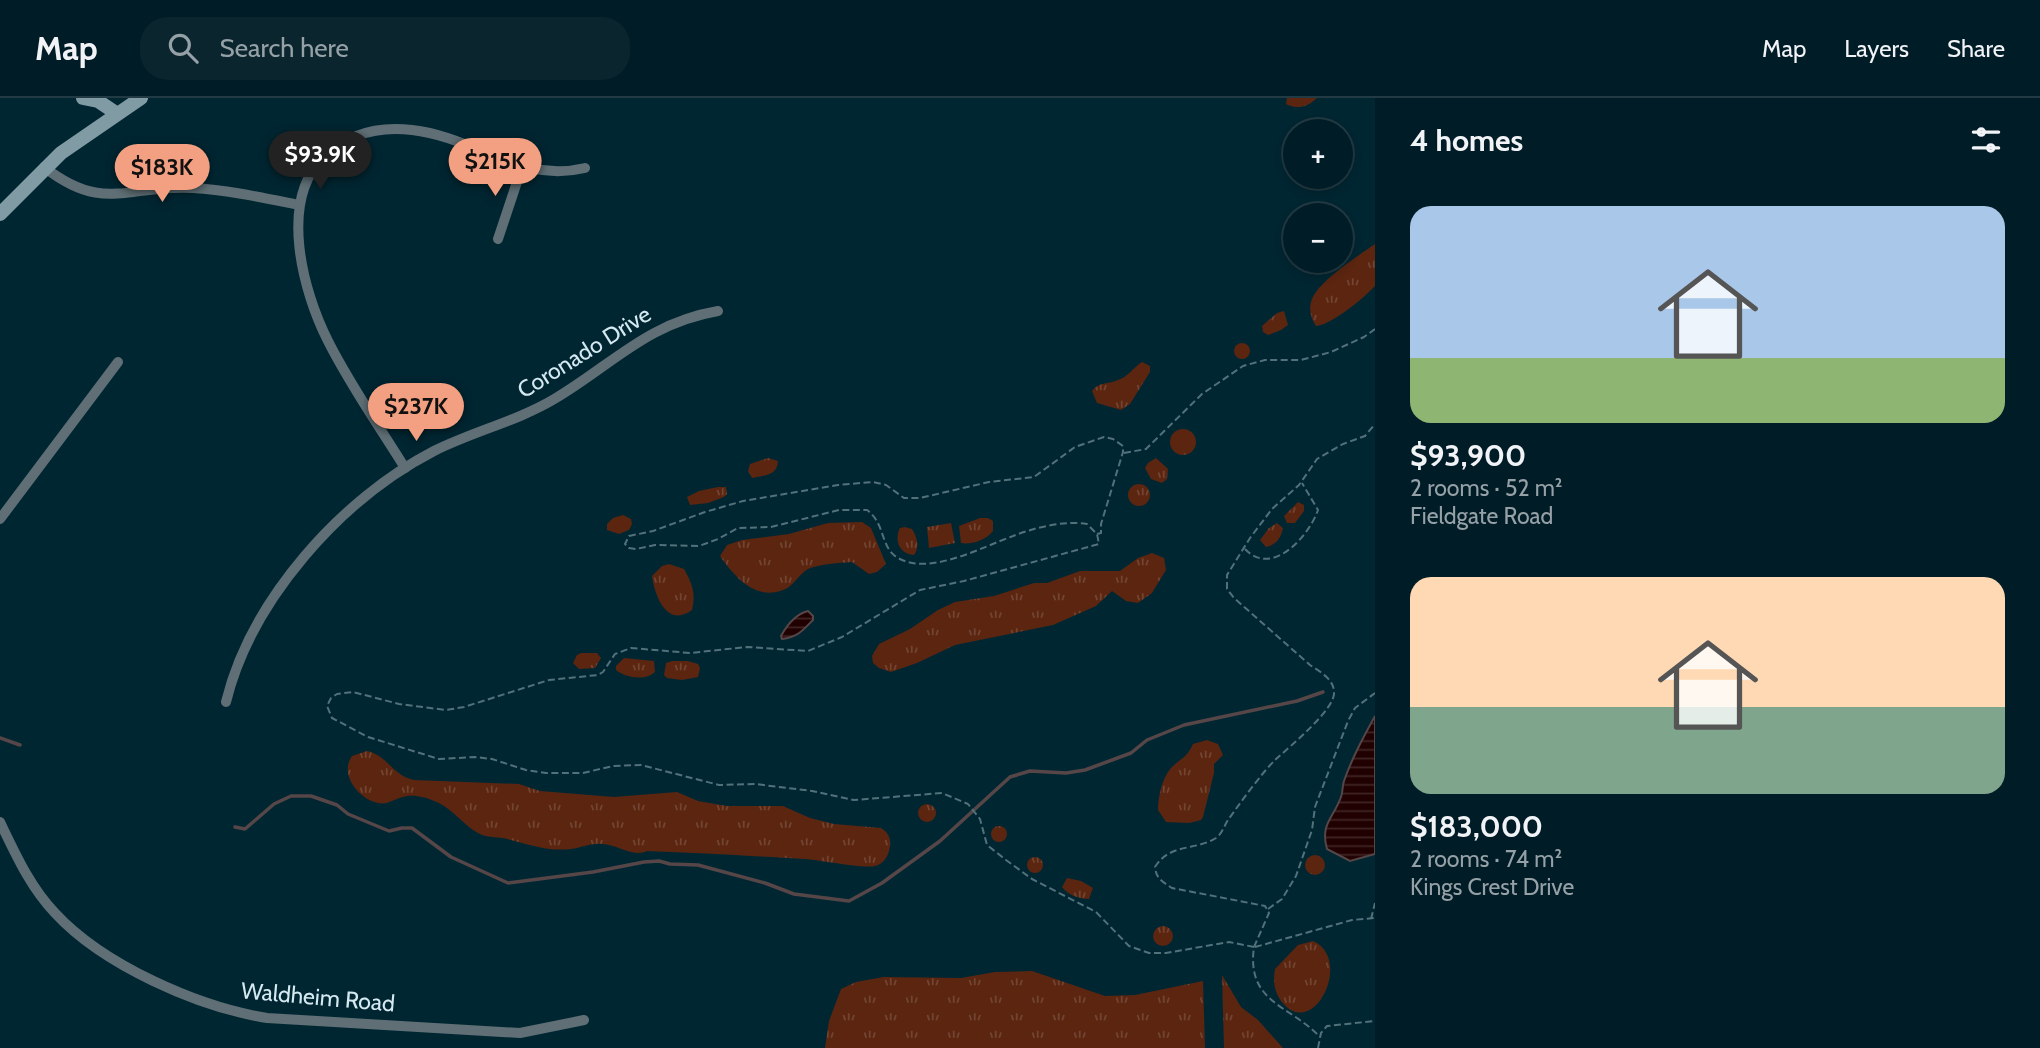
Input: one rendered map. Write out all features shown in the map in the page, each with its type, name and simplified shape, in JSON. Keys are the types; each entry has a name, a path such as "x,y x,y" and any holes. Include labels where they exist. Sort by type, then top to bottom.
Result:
{"street":[{"path":"83,98 99,101 116,113"},
{"path":"0,214 44,167 116,113 141,98"},
{"path":"405,468 339,362 319,321 299,242 299,205 303,189 320,161 343,142 374,131 413,130 434,134 465,143 522,167 553,173 584,168"},
{"path":"44,167 74,187 100,195 188,187 299,205"},
{"path":"498,239 522,167"},
{"name":"Coronado Drive","path":"226,702 247,644 275,595 295,568 337,523 405,468 460,439 546,404 655,331 675,321 718,311"},
{"path":"0,519 118,362"},
{"name":"Waldheim Road","path":"0,822 35,888 55,913 78,933 109,956 147,977 236,1013 267,1018 520,1032 584,1020"}],"path":[{"path":"1123,452 1126,454 1146,449 1202,394 1243,366 1265,360 1301,360 1331,352 1375,329"},
{"path":"1320,1037 1272,1003 1260,988 1253,966 1254,947 1269,913 1265,906 1172,888 1155,874 1155,867 1166,854 1204,844 1220,836 1227,822 1273,762 1322,714 1335,695 1331,682 1322,672 1310,665 1246,610 1227,589 1227,575 1272,509 1301,482 1317,459 1343,444 1365,436 1375,424"},
{"path":"1097,534 1101,533 1101,524 1123,452 1123,446 1119,442 1104,437 1074,447 1034,477 989,482 920,498 904,498 886,485 863,482 743,501 653,531 629,536 625,544 636,549 655,545 699,546 738,528 771,527 820,514 858,509 867,510 878,521 890,552 897,558 916,564 956,557 1014,535 1064,523 1087,524 1097,534 1099,544 964,581 920,590 842,637 808,651 747,647 690,653 631,649 615,654 598,675 549,680 464,707 432,710 353,692 337,694 327,706 332,718 368,737 439,759 475,757 492,759 526,770 569,774 628,763 719,785 755,784 854,800 942,793 968,804 980,819 987,845 995,852 1032,879 1096,912 1129,946 1149,953 1166,953 1229,942 1254,947 1352,920 1375,918"},
{"path":"1245,549 1252,555 1270,559 1285,553 1314,523 1318,510 1301,482"},
{"path":"1267,910 1282,899 1296,876 1312,831 1315,807 1348,720 1355,708 1375,692"},
{"path":"1371,919 1375,903"},
{"path":"1318,1048 1324,1028 1331,1024 1375,1020"}],"green space":[{"path":"1287,98 1317,98 1298,107 1286,104"},
{"path":"1375,244 1375,286 1338,316 1316,326 1311,317 1312,299 1335,273 1353,273 1353,260"},
{"path":"1284,311 1288,325 1268,335 1263,332 1262,326 1277,313"},
{"path":"1239,343 1245,343 1250,351 1248,357 1239,359 1234,354 1234,348"},
{"path":"1142,362 1150,366 1150,372 1130,404 1121,410 1097,403 1092,391 1095,388 1122,379"},
{"path":"1183,429 1192,433 1196,442 1192,451 1183,455 1174,451 1170,442 1174,433"},
{"path":"768,458 778,461 775,470 770,474 752,478 748,471 750,464"},
{"path":"1156,458 1168,469 1167,479 1162,483 1151,479 1145,468"},
{"path":"1139,484 1149,491 1150,495 1143,505 1139,506 1129,499 1128,495 1135,485"},
{"path":"726,487 727,494 724,497 708,503 690,505 687,497"},
{"path":"1298,502 1304,505 1304,511 1295,523 1287,523 1284,516"},
{"path":"623,515 631,519 629,530 619,534 607,530 607,524 613,518"},
{"path":"980,518 993,521 993,531 978,541 961,543 959,526"},
{"path":"862,522 871,528 886,564 877,572 869,574 852,562 824,565 808,569 787,588 773,593 763,592 746,585 720,556 727,545 742,540 789,534 828,523"},
{"path":"951,523 955,543 929,548 927,527"},
{"path":"1277,523 1283,528 1281,535 1275,543 1266,547 1260,540 1269,528"},
{"path":"900,528 912,529 916,539 917,549 914,555 899,546 898,533"},
{"path":"1152,553 1164,558 1166,570 1152,593 1138,603 1126,601 1112,591 1096,606 1053,625 955,645 891,672 873,663 872,656 879,644 955,602 994,596 1034,583 1047,583 1080,571 1120,571 1138,558"},
{"path":"669,564 684,569 692,588 692,610 683,615 669,613 664,608 654,584 652,576 662,566"},
{"path":"581,653 597,653 601,658 595,668 579,669 573,663"},
{"path":"624,658 654,661 655,672 641,677 625,675 616,670 616,666"},
{"path":"672,661 698,664 698,677 682,680 667,678 664,675 666,663"},
{"path":"1207,740 1218,744 1223,755 1214,764 1203,817 1189,823 1166,822 1158,810 1165,777 1193,744"},
{"path":"367,751 414,780 519,784 540,791 614,797 677,792 698,801 727,806 783,806 810,818 834,824 881,828 889,838 889,849 886,859 869,867 805,859 647,851 636,853 602,844 562,850 545,848 482,835 447,808 427,798 407,796 388,803 371,801 353,785 348,770 352,756"},
{"path":"927,804 933,807 936,813 933,819 927,822 921,819 918,813 921,807"},
{"path":"999,826 1007,834 999,842 991,834"},
{"path":"1315,855 1322,858 1325,865 1322,872 1315,875 1308,872 1305,865 1308,858"},
{"path":"1032,857 1038,857 1043,865 1041,871 1032,873 1027,868 1027,862"},
{"path":"1067,878 1081,881 1093,888 1089,899 1074,896 1064,890 1062,887"},
{"path":"1163,926 1170,929 1173,936 1170,943 1163,946 1156,943 1153,936 1156,929"},
{"path":"1313,941 1325,950 1330,964 1329,979 1324,994 1316,1005 1305,1012 1293,1011 1281,1001 1277,993 1275,969 1298,945"},
{"path":"1032,971 1105,996 1135,995 1203,981 1205,1048 825,1048 829,1021 841,989 856,982 884,977 961,978 995,972"},
{"path":"1222,975 1241,1007 1258,1020 1283,1048 1224,1048"}],"shaded area":[{"path":"808,611 813,620 796,635 782,639 781,636 792,621"},
{"path":"1375,716 1375,854 1350,861 1327,849 1326,827 1338,805 1351,764"}],"waterway":[{"path":"235,827 245,829 274,804 291,796 311,796 337,805 348,814 389,831 412,828 451,857 508,883 659,861 698,865 765,883 794,894 849,901 882,883 940,841 1010,777 1030,771 1066,773 1085,770 1131,753 1147,740 1184,725 1297,701 1323,692"},
{"path":"0,738 20,745"}]}
